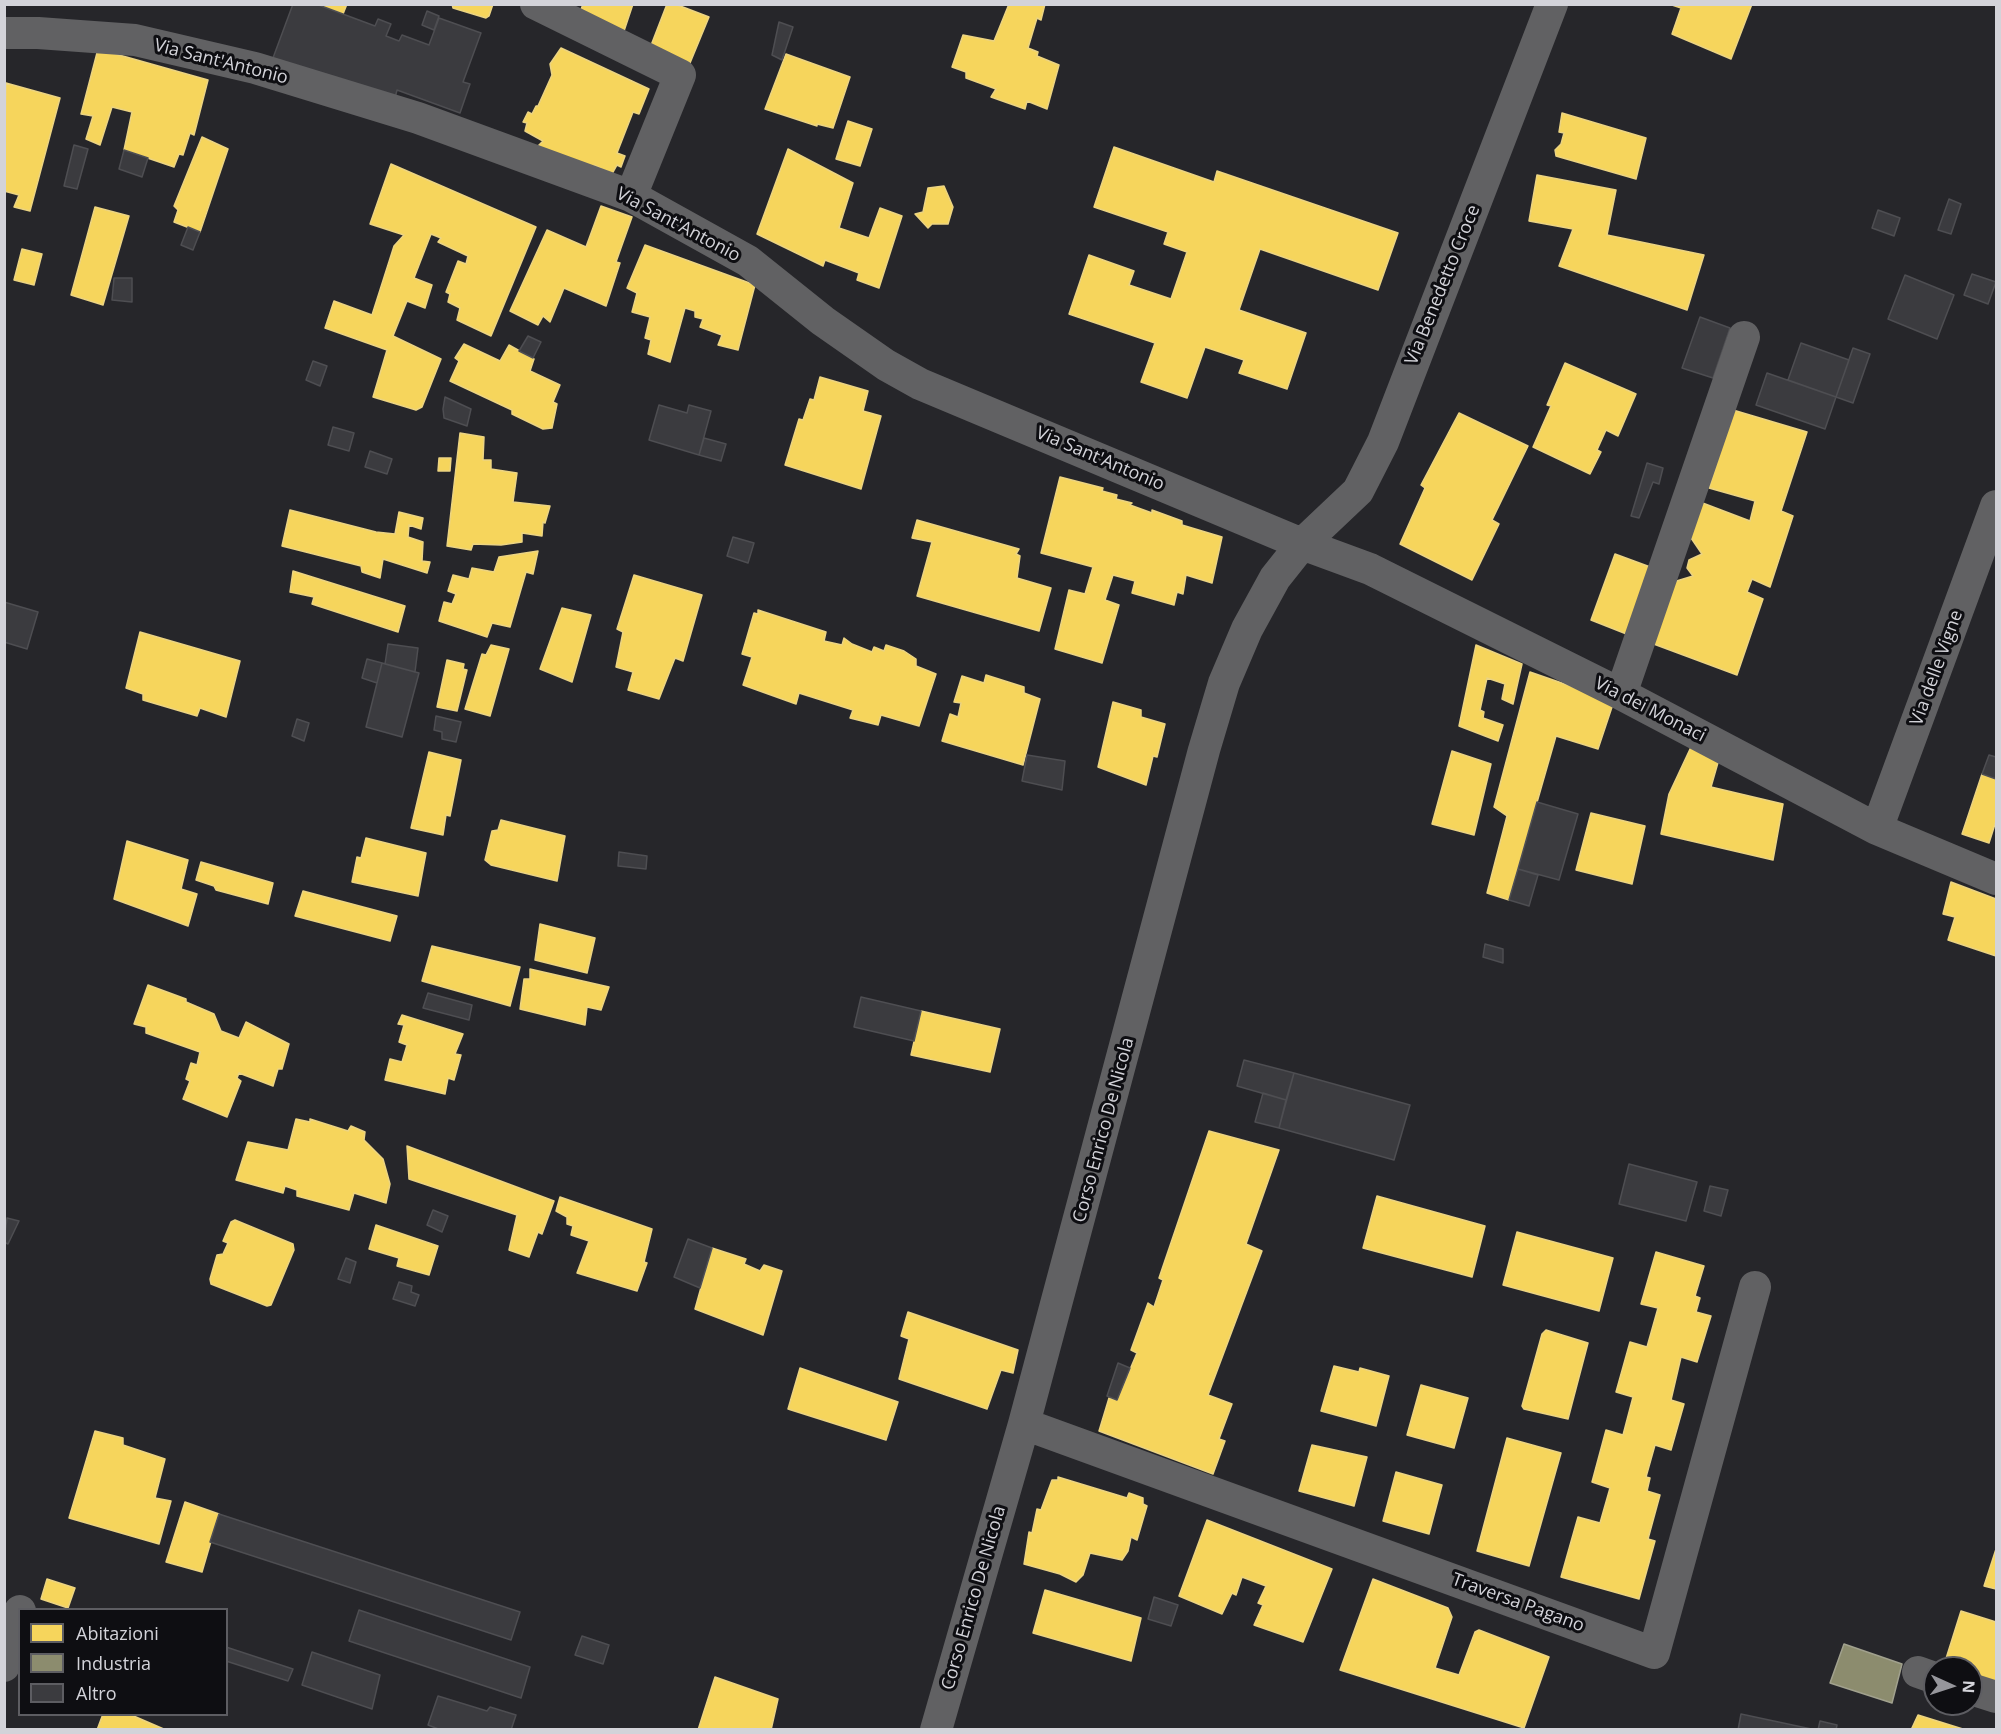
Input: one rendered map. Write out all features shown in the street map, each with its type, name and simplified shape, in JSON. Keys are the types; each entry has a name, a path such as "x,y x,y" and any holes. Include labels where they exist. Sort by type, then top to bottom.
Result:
{"street":[{"path":"536,4 680,75 631,196"},
{"name":"Via Benedetto Croce","path":"1302,544 1358,491 1383,442 1551,4"},
{"name":"Via Sant'Antonio","path":"4,33 38,33 135,40 255,68 418,117 631,196 748,261 823,321 886,365 920,384 1302,544"},
{"path":"1621,694 1744,337"},
{"name":"Via delle Vigne","path":"1877,829 1996,506"},
{"name":"Via dei Monaci","path":"1302,544 1370,569 1621,694 1877,829 1996,879"},
{"name":"Corso Enrico De Nicola","path":"936,1730 1024,1424 1204,750 1224,683 1258,608 1275,578 1302,544"},
{"name":"Traversa Pagano","path":"1024,1424 1654,1653 1755,1287"},
{"path":"4,1666 18,1617"}],"building: Abitazioni":[{"path":"316,4 347,4 343,14"},
{"path":"452,4 493,4 486,18 453,8"},
{"path":"583,4 633,4 623,34 579,15"},
{"path":"667,4 675,4 709,17 690,63 650,48"},
{"path":"1009,4 1045,4 1041,20 1037,18 1028,48 1038,52 1037,56 1059,65 1047,109 1027,101 1025,109 991,97 996,89 966,78 966,72 952,67 963,35 994,41"},
{"path":"1669,4 1752,4 1731,59 1672,34 1681,8"},
{"path":"561,48 649,89 639,114 633,112 617,153 625,156 621,167 617,165 612,174 594,165 592,170 538,146 543,141 525,131 527,123 523,122 528,112 532,114 538,106 552,75 550,64"},
{"path":"98,49 208,80 194,135 190,133 183,155 179,154 174,167 124,150 132,112 112,107 100,145 86,139 93,116 81,114"},
{"path":"786,54 850,77 833,128 817,124 817,126 765,109"},
{"path":"6,83 60,98 30,211 14,207 19,195 4,191"},
{"path":"1562,113 1646,138 1636,179 1556,156 1555,150 1561,144 1564,133 1559,132"},
{"path":"848,121 872,129 860,166 836,159"},
{"path":"202,137 228,149 200,232 174,222 178,210 174,206"},
{"path":"1114,147 1214,182 1217,171 1398,233 1378,290 1260,249 1239,310 1306,333 1287,389 1239,373 1244,360 1205,347 1187,398 1141,382 1155,343 1069,314 1089,255 1134,271 1129,285 1171,299 1187,252 1164,244 1168,232 1094,207"},
{"path":"788,149 853,183 839,228 869,238 880,208 902,216 879,288 857,280 859,273 825,260 823,266 757,234"},
{"path":"391,164 536,227 491,336 457,320 460,308 448,302 450,294 446,292 458,261 466,264 468,256 438,242 441,238 431,234 414,278 432,285 425,308 407,301 393,336 441,359 422,407 416,410 373,397 387,350 325,328 334,301 372,315 394,246 404,235 370,224"},
{"path":"1537,175 1616,190 1607,235 1704,255 1687,310 1559,266 1573,229 1529,221"},
{"path":"944,186 953,207 948,224 932,224 928,228 915,214 923,212 928,188"},
{"path":"601,206 632,217 616,262 620,263 606,306 564,288 550,322 543,316 538,325 510,311 547,230 586,247"},
{"path":"95,207 129,216 103,305 71,295"},
{"path":"645,245 755,285 738,350 718,345 722,335 700,327 703,319 695,317 695,311 685,308 670,362 648,354 651,340 645,338 650,317 632,312 637,293 627,288"},
{"path":"22,249 42,254 34,285 14,280"},
{"path":"464,344 500,361 509,345 534,359 530,371 560,385 553,402 557,404 552,428 543,429 512,414 512,410 450,381 459,361 455,358"},
{"path":"1565,363 1636,394 1618,436 1606,430 1597,450 1601,452 1590,474 1533,447 1551,406 1547,405"},
{"path":"820,377 868,391 863,411 881,416 861,489 785,465 799,419 803,420 810,399 814,400"},
{"path":"1733,410 1807,432 1781,511 1793,516 1770,587 1752,579 1747,592 1763,599 1737,675 1651,643 1670,583 1693,576 1687,568 1689,560 1702,554 1689,535 1700,502 1750,521 1755,501 1709,488"},
{"path":"1459,413 1528,446 1492,520 1499,524 1472,580 1400,544 1425,488 1421,485"},
{"path":"460,433 484,437 483,460 491,460 491,469 517,473 513,502 550,506 545,523 543,522 542,536 522,533 522,542 501,545 473,544 471,550 447,546"},
{"path":"439,458 451,458 450,471 438,471"},
{"path":"1060,477 1103,488 1102,491 1117,495 1116,499 1132,503 1130,505 1152,513 1152,510 1182,521 1182,525 1222,537 1212,583 1186,575 1183,594 1177,592 1174,605 1132,593 1135,581 1113,575 1105,600 1119,605 1102,663 1055,649 1069,590 1085,594 1093,567 1041,553"},
{"path":"290,510 376,532 395,534 399,512 423,518 421,529 409,525 408,537 423,542 422,561 430,562 427,573 383,559 380,578 362,572 361,566 282,546"},
{"path":"917,520 1019,549 1016,554 1020,556 1017,578 1051,588 1039,631 917,596 932,542 912,538"},
{"path":"538,551 533,574 526,572 510,627 492,623 487,637 439,621 444,602 452,604 456,594 448,591 453,575 469,579 472,568 494,572 499,557"},
{"path":"1615,554 1653,568 1629,635 1591,620"},
{"path":"293,571 405,606 398,632 312,604 314,597 290,592"},
{"path":"634,575 702,595 683,661 675,658 659,699 628,690 633,672 616,667 623,632 617,629"},
{"path":"562,608 591,615 572,682 540,669"},
{"path":"758,610 826,632 824,641 842,645 844,638 872,652 874,647 884,651 886,645 904,651 916,659 916,666 936,674 919,726 881,715 878,725 850,718 853,710 799,693 796,704 743,685 752,657 742,654 754,613 758,614"},
{"path":"140,632 240,661 226,717 200,708 197,716 143,700 143,694 126,688"},
{"path":"491,645 509,649 490,716 465,709 482,654 486,655"},
{"path":"1476,645 1522,664 1513,704 1502,699 1505,684 1487,678 1480,710 1484,712 1483,718 1503,725 1498,741 1459,726"},
{"path":"447,660 464,664 463,669 467,670 457,711 437,707"},
{"path":"1530,672 1614,701 1598,749 1556,736 1509,900 1487,893 1507,816 1494,807"},
{"path":"986,675 1024,687 1024,693 1040,699 1023,765 942,741 950,714 958,717 961,703 954,702 962,676 984,683"},
{"path":"1113,702 1141,710 1141,717 1165,724 1157,757 1153,756 1146,785 1098,767"},
{"path":"1691,747 1719,759 1711,787 1783,804 1773,860 1661,834 1669,794"},
{"path":"1452,751 1491,764 1474,835 1432,824"},
{"path":"429,752 461,760 450,816 446,815 443,835 411,828"},
{"path":"1982,774 1996,779 1996,821 1989,843 1962,834"},
{"path":"1591,813 1645,826 1632,884 1576,870"},
{"path":"501,820 565,836 557,881 491,865 485,860 492,831 498,830"},
{"path":"366,838 426,853 418,896 352,882 357,857 361,858"},
{"path":"127,841 188,860 181,889 197,894 188,926 114,899"},
{"path":"201,862 273,883 268,904 216,890 214,886 196,880"},
{"path":"1951,882 1996,899 1996,956 1948,940 1955,917 1943,914"},
{"path":"303,891 397,916 390,941 295,916"},
{"path":"540,924 595,938 587,973 535,960"},
{"path":"432,946 520,967 510,1006 422,981"},
{"path":"530,969 609,987 601,1010 587,1007 585,1025 520,1009 524,979 530,979"},
{"path":"148,985 186,999 186,1002 214,1014 221,1031 239,1038 246,1022 289,1044 282,1069 278,1069 273,1086 239,1073 237,1078 241,1081 227,1117 183,1099 190,1081 186,1079 191,1063 197,1065 200,1052 146,1033 146,1027 134,1024"},
{"path":"921,1011 1000,1029 990,1072 911,1055"},
{"path":"402,1015 463,1034 455,1054 461,1055 454,1080 448,1078 445,1094 385,1080 390,1059 402,1062 407,1045 399,1042 404,1025 398,1024"},
{"path":"296,1119 310,1122 310,1119 348,1131 351,1126 365,1132 364,1140 383,1159 390,1184 386,1203 354,1193 349,1210 297,1196 297,1190 285,1186 283,1193 236,1180 248,1142 288,1150"},
{"path":"1209,1131 1279,1150 1246,1244 1262,1251 1208,1395 1232,1404 1219,1439 1225,1441 1213,1474 1099,1431 1109,1398 1117,1400 1137,1353 1131,1350 1148,1303 1154,1307 1163,1280 1159,1278"},
{"path":"407,1146 554,1201 542,1234 538,1232 529,1257 509,1250 517,1215 409,1179"},
{"path":"1377,1196 1485,1226 1472,1277 1363,1248"},
{"path":"560,1197 652,1229 644,1262 647,1263 637,1291 577,1273 589,1241 571,1235 573,1226 567,1224 567,1217 556,1211"},
{"path":"235,1220 293,1244 294,1250 271,1305 267,1306 211,1284 210,1279 217,1255 223,1254 228,1243 223,1241 231,1222"},
{"path":"376,1225 438,1246 429,1275 397,1266 399,1258 369,1249"},
{"path":"1517,1232 1613,1258 1599,1311 1503,1285"},
{"path":"712,1248 746,1259 744,1264 760,1271 764,1265 782,1271 763,1335 695,1309"},
{"path":"1656,1252 1704,1266 1695,1296 1700,1298 1696,1312 1711,1316 1697,1362 1681,1357 1671,1400 1684,1404 1671,1450 1655,1445 1646,1477 1650,1478 1647,1491 1660,1495 1648,1539 1655,1541 1639,1599 1561,1577 1578,1517 1600,1523 1610,1488 1592,1482 1606,1430 1623,1435 1633,1397 1616,1392 1630,1342 1647,1347 1658,1308 1641,1304"},
{"path":"908,1312 1018,1350 1013,1373 1001,1370 987,1409 899,1379 909,1339 901,1336"},
{"path":"1546,1330 1588,1343 1568,1419 1524,1409 1522,1406 1542,1334"},
{"path":"1334,1366 1359,1372 1360,1368 1389,1376 1376,1426 1321,1411"},
{"path":"800,1368 898,1402 886,1440 788,1409"},
{"path":"1421,1385 1468,1398 1454,1448 1407,1435"},
{"path":"95,1431 123,1438 123,1445 165,1459 155,1498 171,1501 159,1544 69,1518"},
{"path":"1507,1438 1561,1453 1529,1566 1477,1551"},
{"path":"1312,1445 1367,1457 1354,1506 1299,1491"},
{"path":"1396,1472 1442,1485 1429,1534 1383,1521"},
{"path":"1058,1477 1127,1498 1129,1493 1143,1498 1143,1504 1147,1506 1137,1540 1131,1537 1128,1551 1122,1560 1090,1553 1083,1575 1076,1582 1060,1574 1024,1564 1029,1532 1032,1533 1037,1509 1041,1510 1052,1480 1058,1480"},
{"path":"185,1502 219,1514 202,1572 166,1562"},
{"path":"1207,1520 1332,1569 1303,1642 1254,1625 1263,1605 1258,1603 1266,1586 1242,1577 1236,1595 1232,1593 1222,1614 1179,1596"},
{"path":"1996,1549 1996,1589 1984,1586"},
{"path":"47,1579 75,1588 68,1608 41,1599"},
{"path":"1373,1579 1448,1608 1452,1617 1435,1668 1459,1675 1475,1632 1479,1630 1549,1657 1524,1728 1340,1670"},
{"path":"1045,1590 1141,1618 1131,1661 1033,1633"},
{"path":"1961,1611 1996,1622 1996,1683 1983,1678 1983,1656 1947,1656"},
{"path":"715,1677 778,1699 771,1730 698,1730"},
{"path":"1918,1715 1966,1730 1911,1730"},
{"path":"102,1716 134,1716 166,1730 97,1730"}],"building: Industria":[{"path":"1844,1644 1902,1664 1892,1703 1830,1683"}],"building: Altro":[{"path":"293,4 316,4 375,26 378,19 391,24 386,36 399,41 402,35 429,45 439,18 481,33 463,82 470,84 460,113 397,90 395,98 270,66"},
{"path":"427,11 439,16 434,30 422,25"},
{"path":"779,22 793,27 782,60 772,55"},
{"path":"74,145 88,149 77,189 64,186"},
{"path":"124,150 148,158 142,177 119,169"},
{"path":"1949,199 1961,204 1951,234 1938,230"},
{"path":"1878,210 1900,218 1894,236 1872,228"},
{"path":"188,227 200,232 193,250 181,245"},
{"path":"1972,274 1996,282 1988,304 1964,295"},
{"path":"1905,275 1954,295 1937,339 1888,319"},
{"path":"114,278 132,278 132,302 112,300"},
{"path":"1700,317 1730,328 1713,378 1682,368"},
{"path":"528,336 541,342 533,358 519,351"},
{"path":"1801,343 1849,360 1836,397 1788,380"},
{"path":"1853,348 1870,354 1853,403 1836,397"},
{"path":"313,361 327,366 320,386 306,380"},
{"path":"1767,373 1836,397 1825,429 1756,405"},
{"path":"445,397 471,409 467,426 444,418"},
{"path":"659,405 687,413 689,405 711,411 699,455 649,440"},
{"path":"333,427 354,433 349,451 328,445"},
{"path":"704,438 726,444 721,461 699,455"},
{"path":"370,451 392,459 387,474 365,467"},
{"path":"1647,463 1663,468 1659,484 1653,482 1639,518 1631,516"},
{"path":"733,537 754,543 748,563 727,556"},
{"path":"4,602 38,612 27,649 4,642"},
{"path":"388,644 418,648 415,672 385,664"},
{"path":"367,659 382,663 377,683 362,678"},
{"path":"382,663 419,673 402,737 366,727"},
{"path":"436,716 461,722 456,742 442,739 442,732 434,730"},
{"path":"297,719 309,723 304,741 292,736"},
{"path":"1027,755 1065,761 1062,790 1022,781"},
{"path":"1989,755 1996,757 1996,779 1982,774"},
{"path":"1537,802 1578,814 1559,880 1518,869"},
{"path":"619,852 647,856 646,869 618,866"},
{"path":"1518,869 1538,875 1529,906 1509,900"},
{"path":"1485,944 1503,949 1503,963 1483,957"},
{"path":"428,993 472,1005 469,1020 423,1008"},
{"path":"861,997 921,1011 914,1041 854,1027"},
{"path":"1244,1060 1294,1073 1286,1100 1237,1086"},
{"path":"1294,1073 1410,1105 1394,1160 1279,1128"},
{"path":"1263,1093 1286,1100 1279,1128 1255,1122"},
{"path":"1629,1164 1697,1182 1686,1221 1619,1204"},
{"path":"1710,1186 1728,1190 1721,1216 1704,1211"},
{"path":"433,1210 448,1216 442,1232 427,1225"},
{"path":"7,1218 19,1221 8,1244 4,1242"},
{"path":"688,1239 712,1248 700,1288 674,1277"},
{"path":"346,1258 356,1262 350,1283 338,1279"},
{"path":"399,1282 412,1286 411,1292 419,1295 415,1306 393,1299"},
{"path":"1118,1363 1130,1368 1117,1400 1107,1396"},
{"path":"219,1514 520,1612 511,1640 210,1542"},
{"path":"1154,1597 1178,1605 1171,1626 1148,1619"},
{"path":"359,1610 530,1667 521,1698 349,1641"},
{"path":"582,1636 609,1645 603,1664 575,1655"},
{"path":"228,1648 293,1669 288,1681 228,1662"},
{"path":"312,1652 380,1675 372,1709 302,1685"},
{"path":"438,1696 487,1711 490,1707 516,1715 511,1730 441,1730 428,1725"},
{"path":"1741,1714 1816,1730 1738,1730"},
{"path":"1820,1721 1837,1725 1836,1730 1818,1730"}]}
